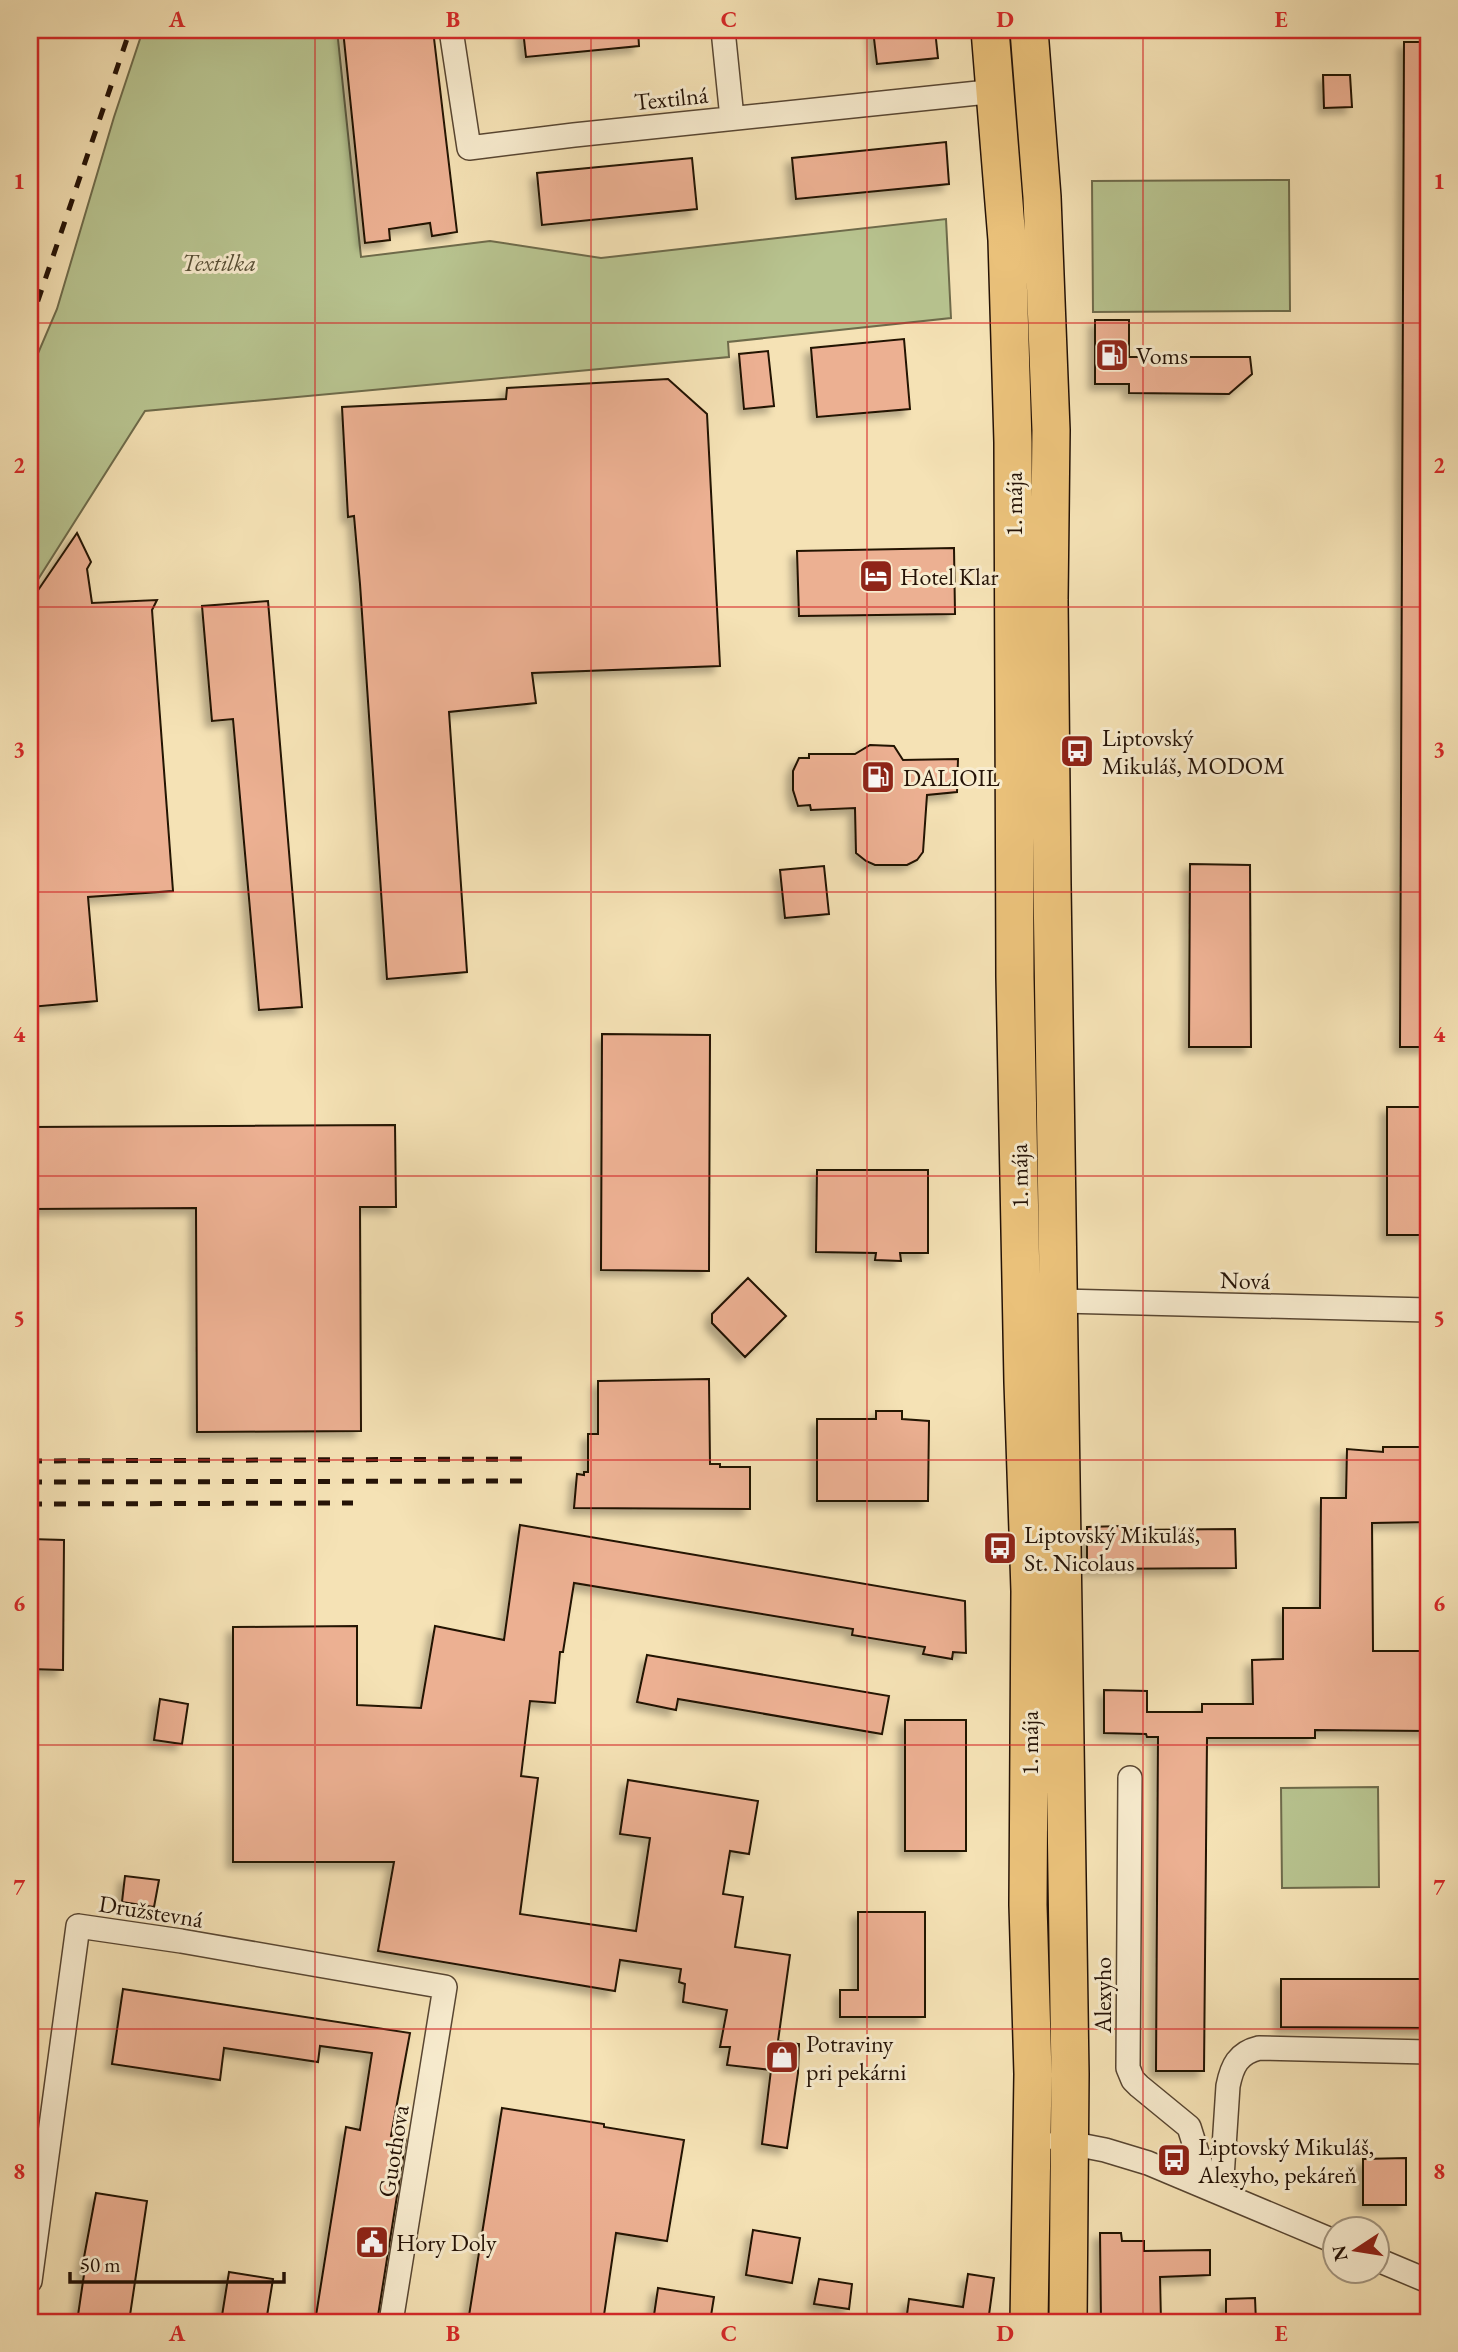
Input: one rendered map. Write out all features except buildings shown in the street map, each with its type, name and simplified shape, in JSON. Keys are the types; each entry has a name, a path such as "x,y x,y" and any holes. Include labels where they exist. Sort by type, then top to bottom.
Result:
{"main road":[{"name":"1. mája","path":"990,30 1007,240 1013,442 1015,977 1030,1591 1028,1905 1033,2074 1029,2322"},
{"name":"1. mája","path":"1029,30 1042,197 1051,430 1049,600 1052,885 1070,2144 1068,2322"}],"street":[{"name":"Textilná","path":"451,30 469,148 997,91"},
{"path":"723,30 732,118"},
{"name":"Nová","path":"1021,1300 1428,1310"},
{"name":"Alexyho","path":"1130,1778 1128,2068 1139,2086 1189,2127 1211,2189"},
{"name":"Družstevná","path":"30,2281 78,1926 445,1987"},
{"name":"Guothova","path":"391,2322 445,1987"},
{"path":"1211,2189 1231,2069 1239,2057 1248,2051 1428,2052"},
{"path":"1032,2136 1105,2150 1149,2163 1322,2236"},
{"path":"1392,2266 1428,2281"}],"green space":[{"name":"Textilka","path":"143,30 337,30 361,257 490,241 601,258 946,219 951,318 728,342 729,357 145,411 30,592 30,372 57,309"},
{"path":"1289,180 1290,311 1093,312 1092,181"},
{"path":"1378,1787 1379,1887 1282,1888 1281,1788"}],"railway":[{"path":"30,58 42,30"},
{"path":"30,324 130,30"},
{"path":"30,1461 531,1459"},
{"path":"30,1482 529,1481"},
{"path":"30,1504 353,1503"}],"place":[{"name":"Voms","path":"1112,355"},
{"name":"Hotel Klar","path":"876,576"},
{"name":"Liptovský Mikuláš, MODOM","path":"1077,751"},
{"name":"DALIOIL","path":"878,777"},
{"name":"Liptovský Mikuláš, St. Nicolaus","path":"1000,1548"},
{"name":"Potraviny pri pekárni","path":"782,2057"},
{"name":"Liptovský Mikuláš, Alexyho, pekáreň","path":"1174,2160"},
{"name":"Hory Doly","path":"372,2242"}]}
